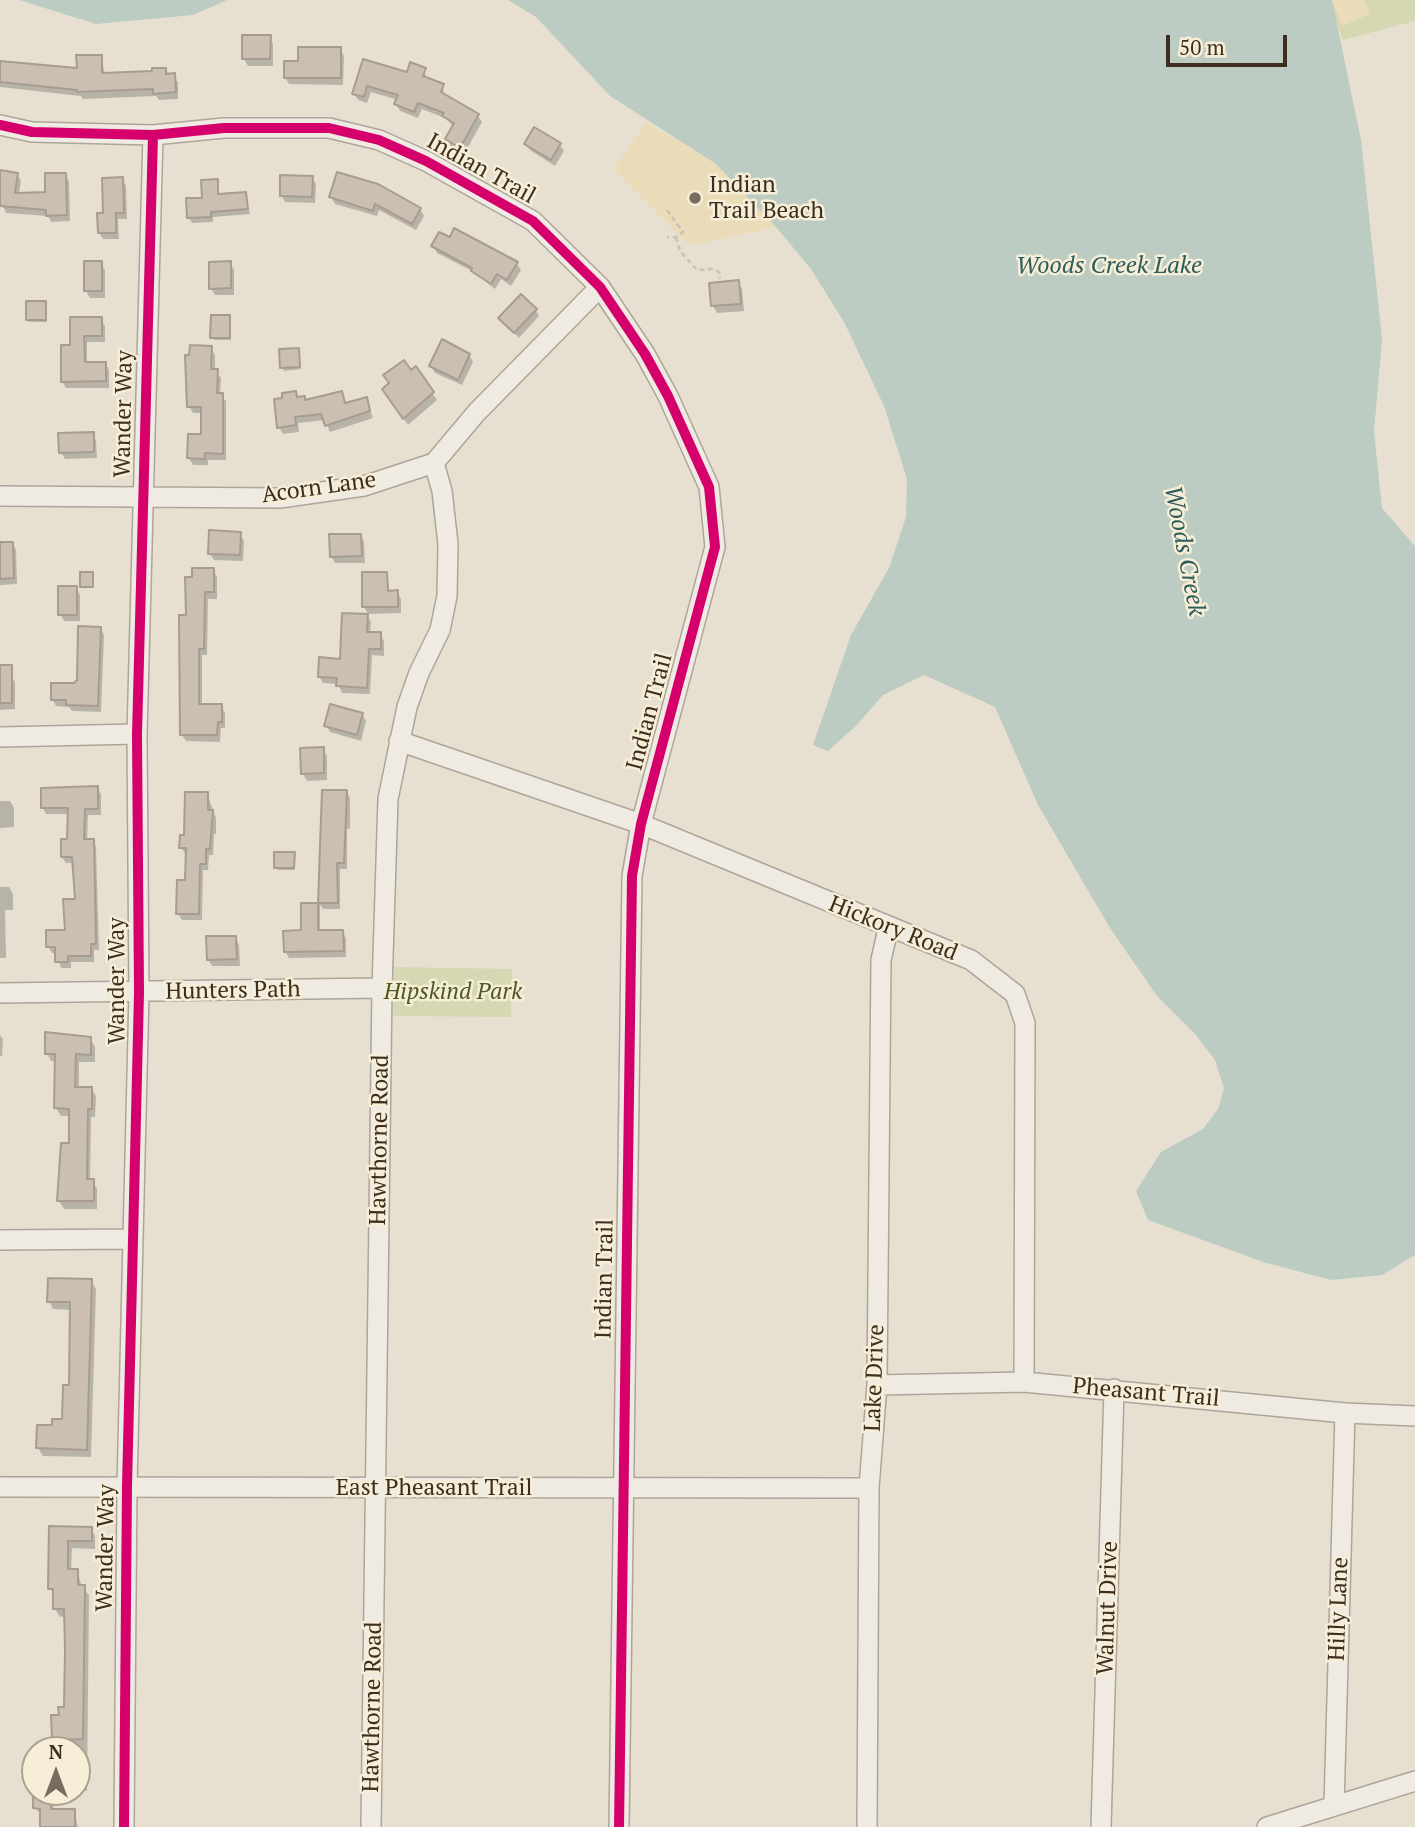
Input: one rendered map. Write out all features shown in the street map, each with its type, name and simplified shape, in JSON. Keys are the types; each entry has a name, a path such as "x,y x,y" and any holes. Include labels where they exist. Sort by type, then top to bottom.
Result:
{"street":[{"name":"Indian Trail","path":"0,125 33,132 153,135 224,128 329,128 379,140 426,161 533,221 600,287 645,354 668,396 709,487 715,547 641,824 632,876 619,1827"},
{"name":"Wander Way","path":"124,1827 127,1486 139,993 137,734 153,135"},
{"path":"434,463 478,412 600,287"},
{"name":"Acorn Lane","path":"0,496 280,498 364,486 434,463"},
{"name":"Hawthorne Road","path":"371,1827 382,988 388,799 399,741 419,673 440,630 447,596 447,544 442,491 434,463"},
{"path":"0,737 137,734"},
{"name":"Hickory Road","path":"399,741 641,824 888,929 971,961 1016,994 1025,1023 1024,1382"},
{"name":"Lake Drive","path":"867,1827 869,1488 877,1385 881,961 888,929"},
{"name":"Hunters Path","path":"0,993 382,988"},
{"path":"0,1240 133,1239"},
{"name":"Pheasant Trail","path":"877,1385 1024,1382 1415,1416"},
{"name":"Walnut Drive","path":"1101,1827 1114,1389"},
{"name":"Hilly Lane","path":"1334,1806 1345,1412"},
{"name":"East Pheasant Trail","path":"0,1487 869,1488"},
{"path":"1268,1827 1415,1781"}],"path":[{"path":"667,210 683,232 676,237 667,237"},
{"path":"676,237 680,251 697,270 719,272 720,279"}],"green space":[{"path":"1328,0 1415,0 1415,21 1343,40"},
{"name":"Hipskind Park","path":"394,967 512,969 511,1017 393,1016"}],"sand":[{"path":"1332,0 1364,0 1370,14 1342,26"},
{"name":"Indian Trail Beach","path":"646,122 716,164 776,227 689,246 614,169"}],"water":[{"path":"19,0 227,0 193,15 96,24"},
{"name":"Woods Creek Lake","path":"508,0 1332,0 1361,140 1382,339 1374,432 1382,508 1415,546 1415,1255 1382,1275 1331,1280 1263,1262 1148,1220 1136,1191 1161,1152 1203,1129 1218,1109 1224,1088 1215,1060 1195,1034 1157,996 1110,928 1038,805 995,707 924,675 883,695 857,725 828,751 813,745 851,635 889,568 906,517 907,479 884,406 844,322 811,269 776,227 716,164 610,96 536,17"}],"building":[{"path":"242,35 271,35 270,59 242,59"},
{"path":"298,47 341,47 341,78 284,78 284,61 298,61"},
{"path":"76,55 102,55 102,73 166,68 166,74 175,73 176,92 153,94 153,89 77,92 0,82 0,61 77,68"},
{"path":"363,59 407,72 410,62 426,68 423,76 444,84 441,92 479,114 460,148 445,139 454,123 442,116 444,113 418,103 414,112 394,104 398,95 367,86 364,97 352,94"},
{"path":"534,127 561,143 551,160 524,144"},
{"path":"0,170 18,173 15,193 45,192 45,173 66,173 67,215 46,216 46,210 0,206"},
{"path":"337,172 378,184 421,208 412,224 375,204 373,211 329,197"},
{"path":"280,175 313,176 312,197 280,196"},
{"path":"123,177 124,213 116,213 116,233 98,233 97,213 103,213 102,178"},
{"path":"218,179 218,194 246,192 248,209 211,212 211,217 187,218 186,198 202,198 201,180"},
{"path":"454,228 518,262 507,280 497,274 491,284 471,271 472,268 431,246 439,232 450,237"},
{"path":"84,261 102,261 102,291 84,291"},
{"path":"231,261 231,288 209,289 209,262"},
{"path":"739,280 741,304 711,306 709,283"},
{"path":"521,294 537,309 514,333 498,318"},
{"path":"26,301 46,301 46,320 26,320"},
{"path":"211,315 230,315 230,338 210,338"},
{"path":"70,317 102,317 102,336 84,336 85,362 106,362 106,381 61,382 61,345 70,345"},
{"path":"442,339 470,354 458,380 429,366"},
{"path":"190,345 212,346 211,369 218,369 217,393 223,393 223,454 205,453 205,459 187,458 188,434 201,434 201,407 187,407 185,355 189,355"},
{"path":"299,348 300,367 280,368 279,349"},
{"path":"404,360 411,370 416,366 434,392 403,419 382,389 389,383 383,375"},
{"path":"296,391 297,397 305,396 305,400 342,391 345,403 367,397 370,411 325,426 321,414 295,417 296,425 277,428 274,399 282,398 282,393"},
{"path":"94,432 94,452 59,453 58,433"},
{"path":"209,530 241,532 240,555 208,554"},
{"path":"329,534 361,534 362,556 330,557"},
{"path":"0,542 13,542 14,578 0,579"},
{"path":"192,568 214,568 214,592 205,592 204,649 199,649 199,704 222,704 222,722 218,722 217,735 180,735 179,615 186,615 185,577 192,577"},
{"path":"80,572 93,572 93,587 80,587"},
{"path":"362,572 387,572 388,591 398,590 398,607 362,607"},
{"path":"58,586 77,586 77,615 58,615"},
{"path":"342,613 368,614 367,632 381,632 381,649 369,649 367,688 336,686 337,678 318,677 319,657 340,659"},
{"path":"78,626 101,627 98,706 66,705 66,700 51,700 51,683 74,683 77,680"},
{"path":"0,665 12,665 12,703 0,703"},
{"path":"330,704 363,713 357,735 324,726"},
{"path":"324,747 324,773 301,774 300,748"},
{"path":"98,786 98,809 85,809 84,839 94,839 96,944 91,944 91,956 68,956 68,962 55,962 55,947 46,947 46,930 65,930 63,899 75,899 72,857 61,857 61,839 67,839 68,808 41,808 41,788"},
{"path":"322,790 347,790 344,863 337,863 338,903 318,903"},
{"path":"185,792 208,792 208,810 213,810 210,849 206,849 206,864 200,864 199,914 176,914 177,880 185,880 186,848 179,848 180,835 184,835"},
{"path":"274,852 295,852 294,868 274,868"},
{"path":"301,903 318,903 318,930 343,930 344,951 284,952 283,931 301,930"},
{"path":"206,936 236,936 237,959 207,960"},
{"path":"45,1032 91,1037 91,1055 76,1054 75,1087 92,1087 92,1109 88,1109 87,1179 94,1179 94,1201 57,1201 61,1143 69,1143 69,1109 54,1108 55,1054 45,1054"},
{"path":"48,1278 92,1279 87,1450 36,1448 37,1425 52,1425 52,1419 62,1419 63,1385 69,1385 70,1302 47,1302"},
{"path":"49,1526 92,1527 92,1541 68,1541 68,1569 78,1569 78,1585 85,1585 83,1736 52,1736 51,1715 59,1715 58,1707 64,1707 64,1609 53,1609 53,1589 48,1589"},
{"path":"51,1806 51,1809 75,1809 75,1827 40,1827 40,1809 33,1808"}],"cycle path":[{"path":"0,125 32,132 153,135 224,128 329,128 379,140 426,161 533,221 600,287 645,354 668,396 709,487 715,547 641,824 632,876 619,1827"},
{"path":"124,1827 127,1486 139,993 137,734 153,135"}],"place":[{"name":"Indian Trail Beach","path":"695,198"}],"water label":[{"name":"Woods Creek","path":"1184,551"}]}
